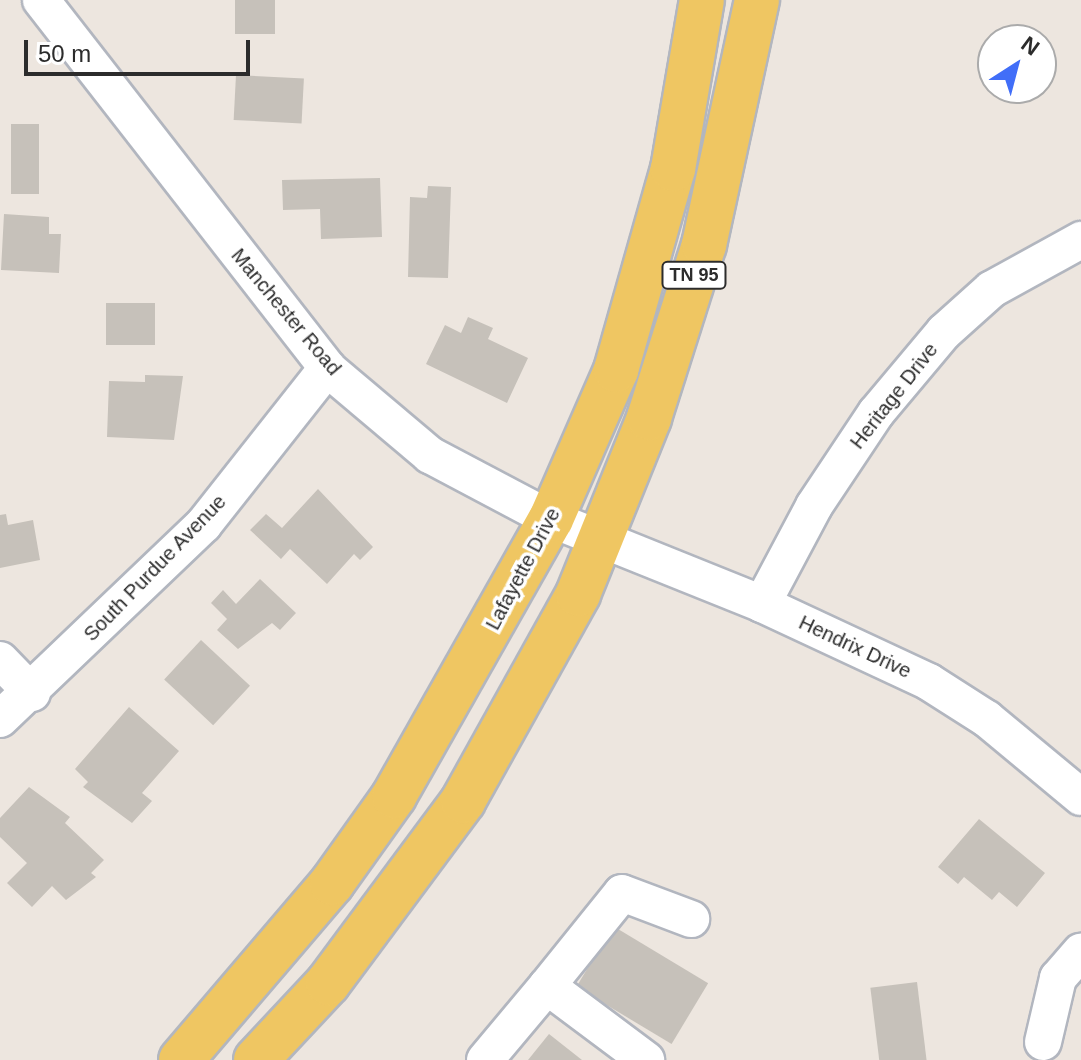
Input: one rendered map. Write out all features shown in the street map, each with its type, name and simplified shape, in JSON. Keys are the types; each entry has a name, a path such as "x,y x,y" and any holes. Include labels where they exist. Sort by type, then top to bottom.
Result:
{"main road":[{"name":"Lafayette Drive","path":"181,1060 332,883 394,796 551,519 621,356 673,169 702,0"},
{"name":"TN 95","path":"603,541 704,245 757,0"},
{"path":"256,1060 328,983 463,801 603,541"}],"street":[{"name":"Manchester Road","path":"41,0 327,368 430,455 551,519 603,541"},
{"name":"Heritage Drive","path":"762,604 814,506 876,413 944,332 992,289 1081,240"},
{"name":"South Purdue Avenue","path":"0,719 32,693 204,524 327,368"},
{"name":"Hendrix Drive","path":"603,541 762,604 929,682 987,719 1081,797"},
{"path":"0,660 32,693"},
{"path":"485,1060 622,893 691,919"},
{"path":"1043,1042 1058,978 1081,952"},
{"path":"547,986 646,1060"}],"building":[{"path":"235,0 275,0 275,34 235,34"},
{"path":"236,75 304,79 302,123 234,120"},
{"path":"11,124 39,124 39,194 11,194"},
{"path":"380,178 382,237 321,239 320,209 283,210 282,180"},
{"path":"428,186 451,187 448,278 408,277 410,197 427,198"},
{"path":"4,214 49,217 49,234 61,234 59,273 1,270"},
{"path":"106,303 155,303 155,345 106,345"},
{"path":"468,317 493,328 488,339 528,358 507,403 426,364 445,325 461,333"},
{"path":"145,375 183,376 174,440 107,437 109,381 145,382"},
{"path":"318,489 373,547 360,560 354,554 327,584 290,549 281,559 250,530 266,514 282,528"},
{"path":"6,514 8,525 33,520 40,560 0,568 0,515"},
{"path":"260,579 296,613 280,630 272,623 238,649 217,630 227,619 211,603 223,590 236,604"},
{"path":"201,640 250,686 213,725 164,679"},
{"path":"129,707 179,751 142,793 152,801 132,823 83,787 88,782 75,769"},
{"path":"29,787 70,817 65,823 104,860 91,873 96,877 66,900 52,886 32,907 7,883 27,863 0,837 0,818"},
{"path":"979,819 1045,873 1017,907 999,892 992,900 964,877 958,884 938,867"},
{"path":"613,926 708,983 672,1044 576,987"},
{"path":"917,982 927,1060 879,1060 870,988"},
{"path":"549,1034 582,1060 528,1060"}]}
